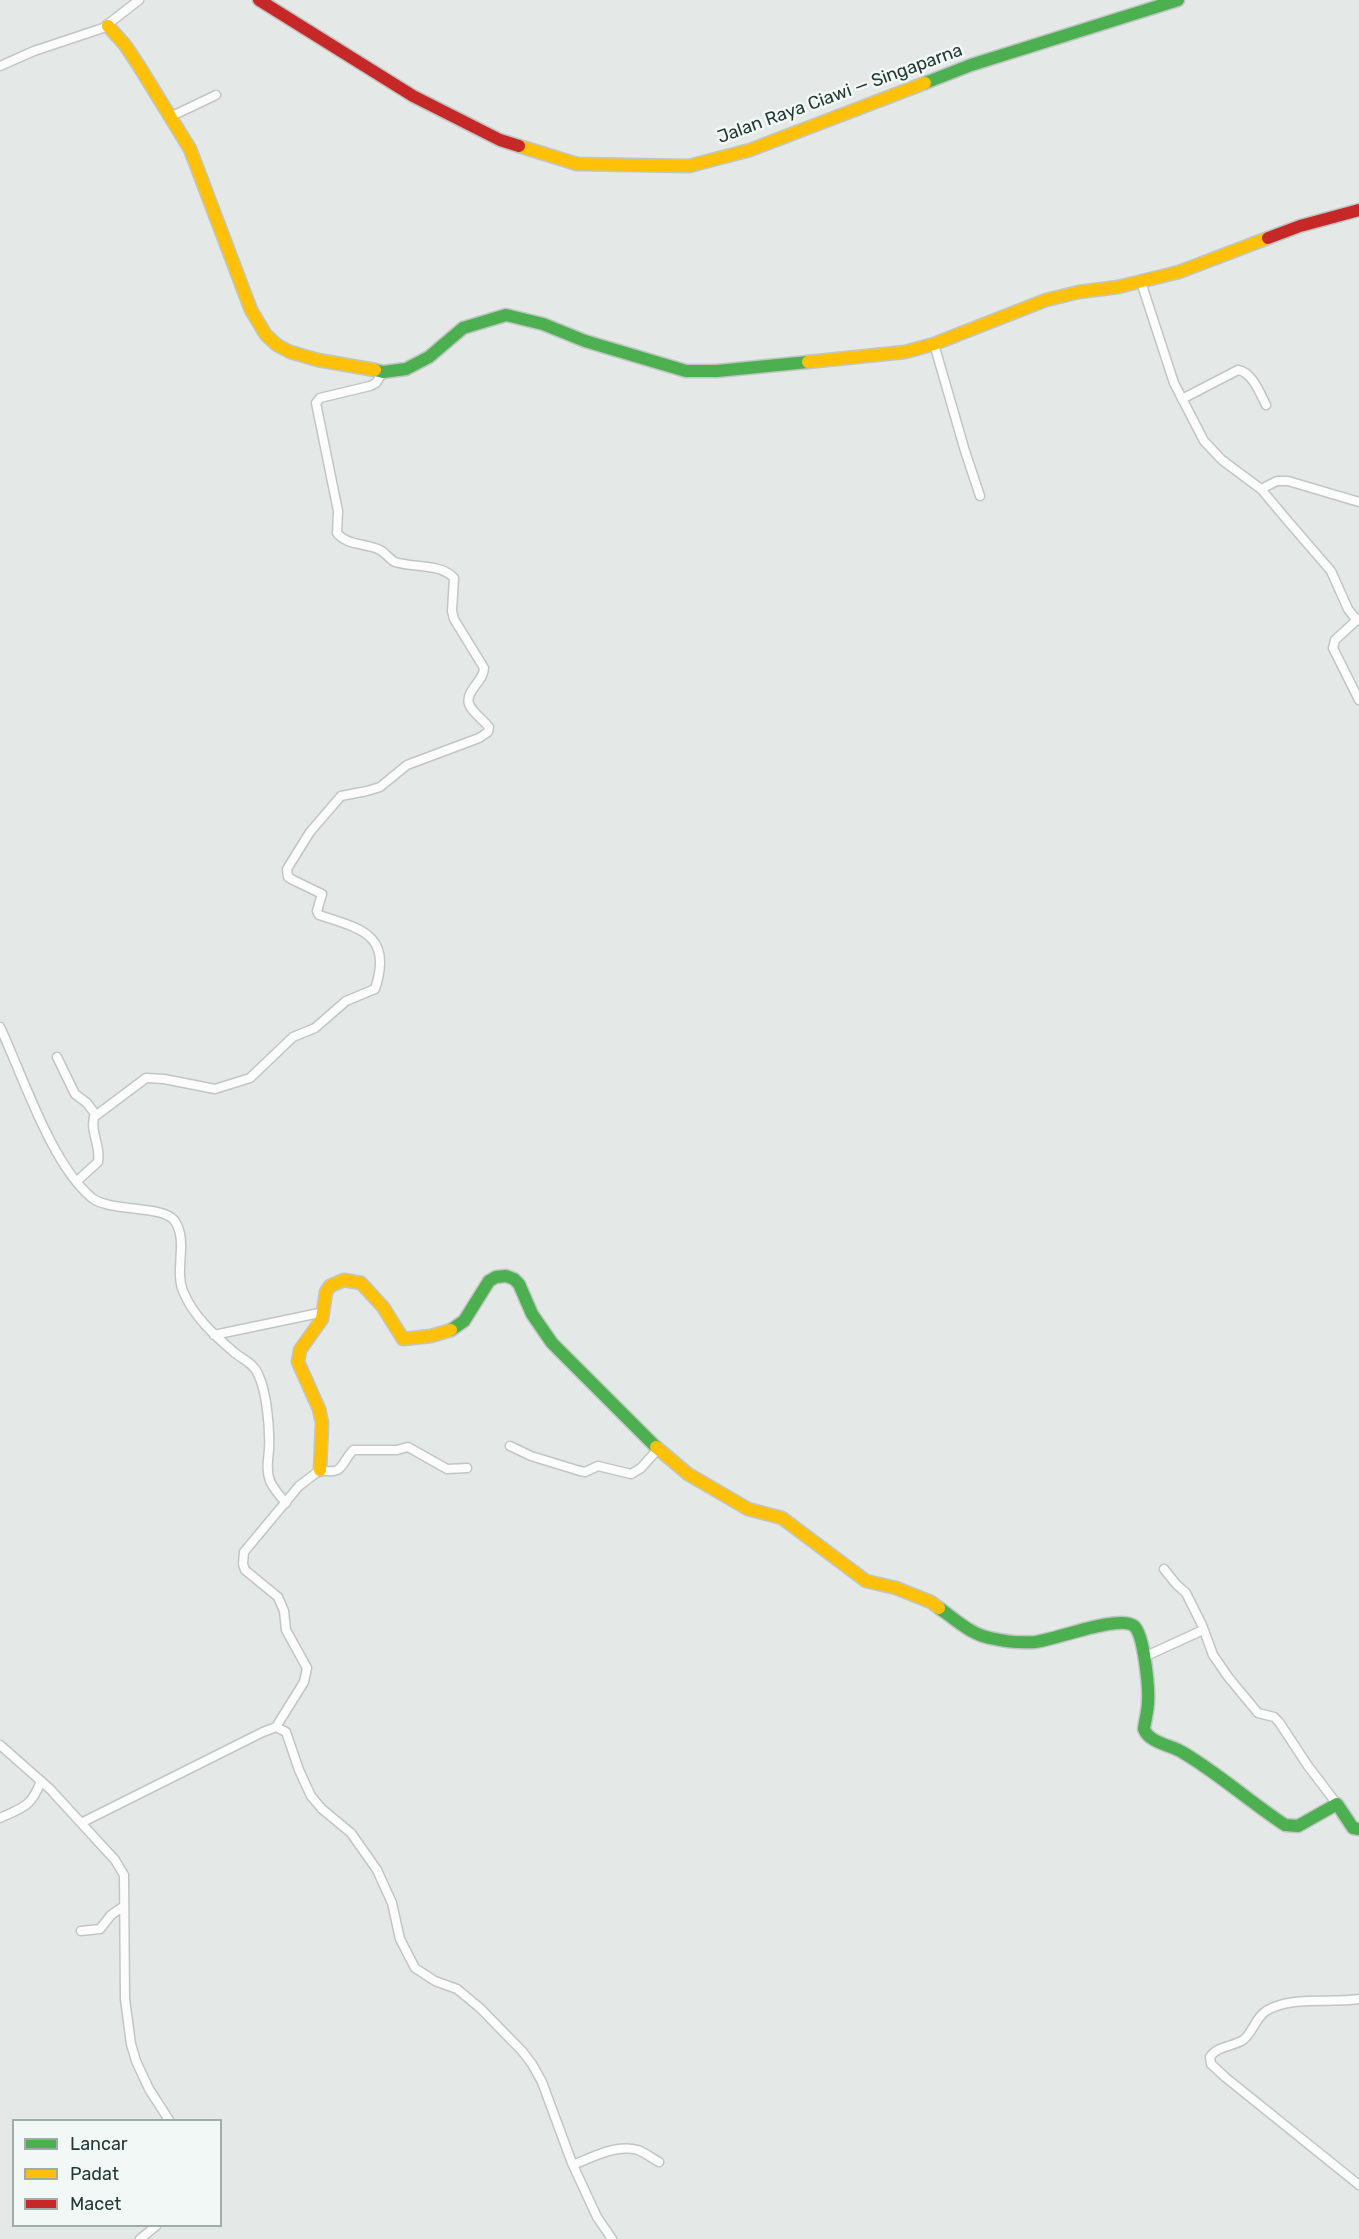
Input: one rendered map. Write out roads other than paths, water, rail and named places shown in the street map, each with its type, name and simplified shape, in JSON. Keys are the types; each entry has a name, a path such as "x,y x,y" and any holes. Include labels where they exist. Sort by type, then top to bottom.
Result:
{"street":[{"path":"0,66 34,51 108,26 139,0"},
{"name":"Jalan Raya Ciawi — Singaparna","path":"259,0 413,96 500,140 577,164 689,166 750,150 971,65 1178,0"},
{"path":"108,26 130,52 190,149 250,310 266,335 276,345 290,352 318,360 383,372 406,369 429,357 463,328 506,315 543,324 585,341 686,371 717,371 905,352 934,344 1046,300 1080,292 1118,287 1179,272 1300,226 1359,210"},
{"path":"170,117 216,95"},
{"path":"1141,282 1174,383 1209,448 1261,489 1331,571 1348,609 1358,620 1335,640 1333,648 1359,700"},
{"path":"934,344 964,451 980,496"},
{"path":"1182,399 1238,370 1243,370 1266,405"},
{"path":"77,1181 99,1162 100,1152 92,1125 96,1115 146,1078 164,1079 215,1089 250,1078 293,1037 315,1028 346,1001 375,989 378,945 364,931 319,915 317,911 322,894 292,880 288,877 287,869 310,832 341,796 380,787 407,765 479,738 488,732 489,727 469,705 469,698 483,675 484,668 454,619 452,611 454,579 449,574 438,570 395,561 380,550 344,539 337,533 338,511 316,403 320,398 370,386 381,377 383,372"},
{"path":"1261,489 1277,481 1288,481 1359,502"},
{"path":"0,1027 56,1150 77,1181 94,1199 108,1204 166,1214 174,1220 181,1237 180,1274 183,1290 214,1335 254,1366 260,1376 266,1408 269,1477 276,1491 286,1503"},
{"path":"57,1057 77,1097 87,1103 96,1115"},
{"path":"320,1470 322,1423 319,1409 298,1362 300,1350 322,1319 323,1303 330,1286 344,1280 361,1284 382,1307 403,1339 438,1333 459,1326 466,1319 483,1285 503,1275 513,1278 518,1281 525,1302 552,1343 658,1449 697,1481 748,1509 782,1518 866,1581 896,1588 931,1602 972,1632 989,1638 1035,1642 1098,1626 1126,1623 1133,1625 1137,1630 1144,1657 1148,1687 1144,1729 1146,1735 1173,1746 1193,1758 1285,1825 1298,1826 1337,1804"},
{"path":"214,1335 324,1312"},
{"path":"510,1446 531,1456 580,1471 585,1472 600,1466 631,1474 641,1468 658,1449"},
{"path":"81,1823 276,1727 304,1682 307,1668 286,1630 284,1611 278,1597 245,1570 242,1557 299,1486 320,1470 335,1472 342,1468 353,1450 408,1447 447,1469 466,1467"},
{"path":"1164,1569 1186,1593 1213,1655 1229,1678 1258,1713 1274,1717 1280,1722 1308,1766 1353,1828 1359,1829"},
{"path":"1144,1657 1203,1630"},
{"path":"276,1727 282,1728 290,1738 299,1770 311,1796 322,1809 351,1833 377,1870 392,1903 400,1939 415,1968 435,1981 457,1989 493,2021 522,2050 532,2064 542,2082 573,2165 597,2217 612,2239"},
{"path":"0,1745 41,1781 121,1869 124,1878 125,1999 133,2052 149,2089 168,2119"},
{"path":"0,1818 29,1804 35,1797 41,1781"},
{"path":"81,1931 100,1929 111,1915 124,1906"},
{"path":"1359,1999 1344,2002 1312,2001 1278,2006 1264,2012 1244,2039 1219,2049 1210,2056 1211,2064 1225,2077 1359,2185"},
{"path":"573,2165 612,2150 626,2148 639,2151 658,2162"},
{"path":"140,2239 155,2227"}]}
